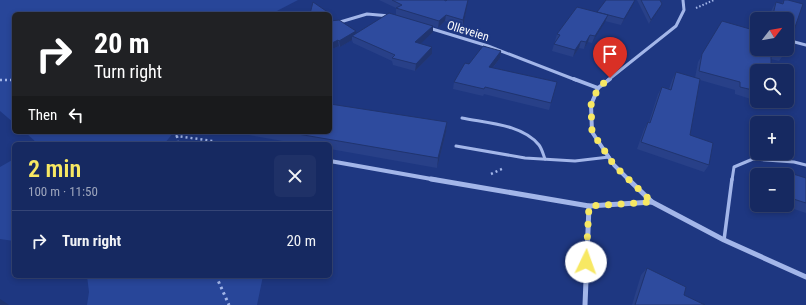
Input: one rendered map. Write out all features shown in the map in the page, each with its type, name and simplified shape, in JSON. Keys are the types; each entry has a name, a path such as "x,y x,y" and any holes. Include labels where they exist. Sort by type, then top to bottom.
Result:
{"street":[{"path":"683,0 685,6 684,13 676,26 598,88 591,105 592,132 614,165 652,202 724,240 806,277"},
{"path":"332,24 357,15 372,12 393,17"},
{"name":"Olleveien","path":"422,26 488,46 598,88"},
{"path":"794,42 806,45"},
{"path":"332,161 470,184 589,206 652,202"},
{"path":"585,305 589,206"}],"lane":[{"path":"462,118 521,132 532,138 540,146 545,160"},
{"path":"456,146 545,160 575,161 608,157"},
{"path":"724,240 734,167 753,159 794,162 806,165"}],"path":[{"path":"684,13 714,0"},
{"path":"0,80 12,80"},
{"path":"174,134 177,136 219,142"},
{"path":"177,136 178,142"},
{"path":"470,184 525,158"},
{"path":"217,278 228,305"}],"shaded area":[{"path":"0,0 298,0 275,12 12,12 12,121 0,111"},
{"path":"27,134 172,134 166,142 36,142"},
{"path":"12,160 12,241 0,239 0,167"},
{"path":"87,278 263,278 257,305 87,305 89,292"}],"building":[{"path":"392,0 468,0 463,20 446,15 439,21 396,8 402,5"},
{"path":"606,0 635,0 624,19 597,12"},
{"path":"641,0 660,0 662,4 651,20"},
{"path":"784,0 788,0 803,4 794,30 794,12 774,12 776,2 783,4"},
{"path":"313,2 328,12 310,12"},
{"path":"577,7 608,15 595,36 590,35 586,42 581,41 575,50 554,44 560,35 557,34"},
{"path":"389,13 433,26 415,42 432,47 416,64 392,58 395,55 352,36"},
{"path":"339,20 356,31 339,41 338,40 332,43 332,21"},
{"path":"722,21 750,29 750,56 771,56 771,64 750,64 750,89 740,87 740,82 699,71 702,54"},
{"path":"483,46 501,51 489,67 557,82 551,103 485,87 484,89 454,82 465,63 469,64"},
{"path":"676,72 700,79 690,135 713,143 709,165 641,142 648,122 650,123 662,87 671,90"},
{"path":"332,104 447,122 438,158 298,134 332,134"},
{"path":"794,174 806,178 806,203 794,199"},
{"path":"647,268 686,287 684,295 705,305 635,305"}],"route":[{"path":"586,262 589,206 652,202 614,165 592,132 591,105 598,88 610,78"}]}
